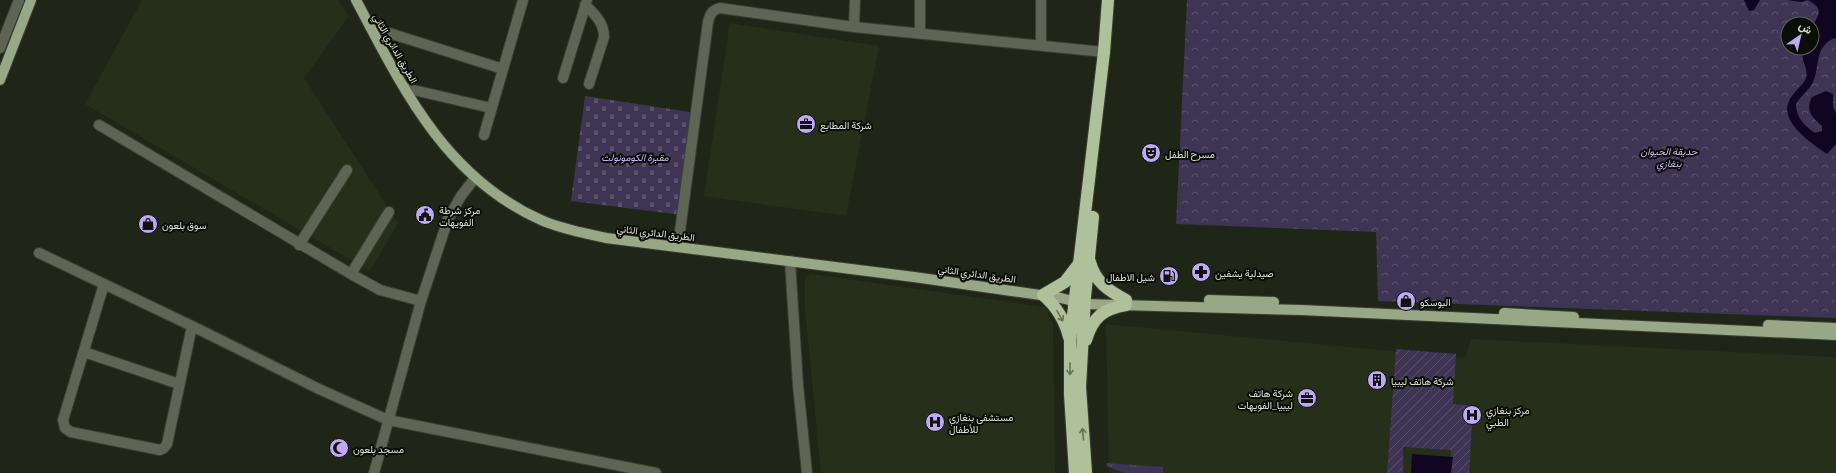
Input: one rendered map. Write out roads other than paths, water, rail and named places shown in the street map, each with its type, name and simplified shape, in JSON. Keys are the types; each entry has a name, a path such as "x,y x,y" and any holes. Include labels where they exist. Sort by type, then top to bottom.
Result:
{"highway":[{"path":"1086,473 1081,412 1082,354 1080,300 1108,0"},
{"path":"1070,341 1060,316 1050,301 1043,295 1066,282 1084,260 1110,61 1115,0"},
{"path":"1084,260 1104,287 1126,303"},
{"path":"1075,473 1070,394 1070,341 1080,300"},
{"path":"1082,354 1089,330 1098,316 1112,308 1126,303"}],"main road":[{"path":"0,80 31,0"},
{"name":"الطريق الدائري الثاني","path":"356,0 405,88 424,120 439,141 475,178 515,207 542,220 574,231 606,238 678,246 1061,298 1126,303"},
{"path":"1126,303 1240,300 1836,328"},
{"path":"1126,303 1836,335"}],"street":[{"path":"1,41 19,0"},
{"path":"484,135 523,0"},
{"path":"854,0 854,27"},
{"path":"920,0 920,32"},
{"path":"1041,0 1041,46"},
{"path":"563,78 586,3"},
{"path":"586,3 596,14 604,32 589,84"},
{"path":"678,246 710,14 714,10 720,8 854,27 920,32 1104,52"},
{"path":"370,27 503,69"},
{"path":"405,88 491,108"},
{"path":"99,125 299,245 380,290 421,301"},
{"path":"299,245 347,170"},
{"path":"374,473 421,301 448,219 461,196 475,178"},
{"path":"351,274 390,212"},
{"path":"39,253 319,389 388,420 656,473"},
{"path":"790,261 798,385 807,473"},
{"path":"104,284 63,420 65,428 70,432 160,450 164,448 167,444 192,326"},
{"path":"84,352 179,384"}],"place":[{"name":"شركة المطابع","path":"806,124"},
{"name":"مسرح الطفل","path":"1151,153"},
{"name":"مركز شرطة الفويهات","path":"425,215"},
{"name":"سوق بلعون","path":"148,224"},
{"name":"صيدلية يشفين","path":"1201,272"},
{"name":"شيل الاطفال","path":"1169,276"},
{"name":"البوسكو","path":"1406,301"},
{"name":"شركة هاتف ليبيا","path":"1377,380"},
{"name":"شركة هاتف ليبيا_الفويهات","path":"1307,398"},
{"name":"مركز بنغازي الطبي","path":"1472,415"},
{"name":"مستشفى بنغازي للأطفال","path":"935,422"},
{"name":"مسجد بلعون","path":"339,448"}],"park label":[{"name":"مقبرة الكومونولث","path":"635,156"},
{"name":"حديقة الحيوان بنغازي","path":"1669,156"}]}
